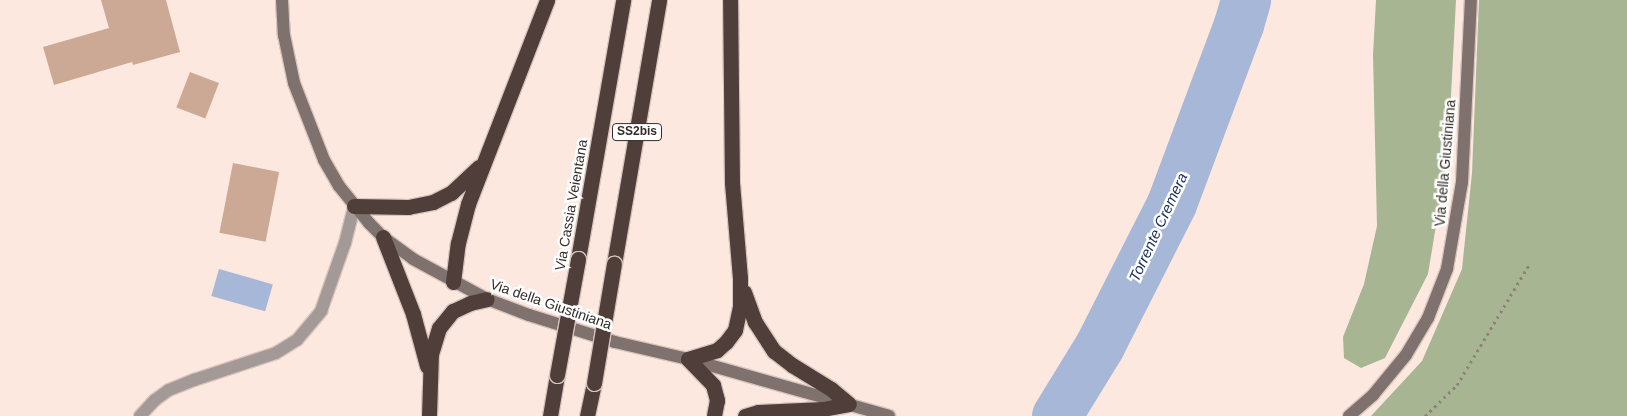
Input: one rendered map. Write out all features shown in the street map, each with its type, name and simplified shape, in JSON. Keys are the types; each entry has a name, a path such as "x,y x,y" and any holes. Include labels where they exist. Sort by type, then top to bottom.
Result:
{"highway":[{"path":"453,282 458,243 464,217 482,164 547,0"},
{"name":"Via Cassia Veientana","path":"550,416 623,0"},
{"name":"SS2bis","path":"587,416 660,0"},
{"path":"714,416 717,400 713,384 688,359 717,350 731,336 740,307 740,278 732,183 730,0"},
{"path":"354,206 408,207 433,202 458,187 482,164"},
{"path":"383,237 413,314 429,373"},
{"path":"740,278 755,322 774,351 792,365 831,389 849,404"},
{"path":"429,416 429,373 434,344 443,322 453,311 487,299"},
{"path":"745,416 758,412 823,409 849,404"}],"street":[{"name":"Via della Giustiniana","path":"282,0 286,49 299,99 324,160 354,206 383,237 413,259 487,299 597,336 688,359 889,416"},
{"name":"Via della Giustiniana","path":"1349,416 1373,395 1406,356 1428,318 1447,269 1462,182 1471,0"},
{"path":"140,416 155,400 169,390 276,353 298,340 321,311 345,243 354,206"}],"path":[{"path":"1425,416 1458,385 1530,263"}],"green space":[{"path":"1376,0 1456,0 1448,153 1428,274 1385,358 1361,368 1344,358 1343,337 1364,284 1377,226 1373,55"},
{"path":"1479,0 1627,0 1627,416 1371,416 1422,361 1462,269 1472,173"}],"water":[{"path":"219,269 273,284 265,311 211,296"}],"building":[{"path":"101,0 166,0 180,52 133,65 132,62 54,85 43,47 109,28"},
{"path":"190,72 219,83 205,119 176,107"},
{"path":"233,163 279,172 266,242 219,233"}],"waterway":[{"name":"Torrente Cremera","path":"1057,416 1100,346 1172,204 1239,25 1246,0"}]}
